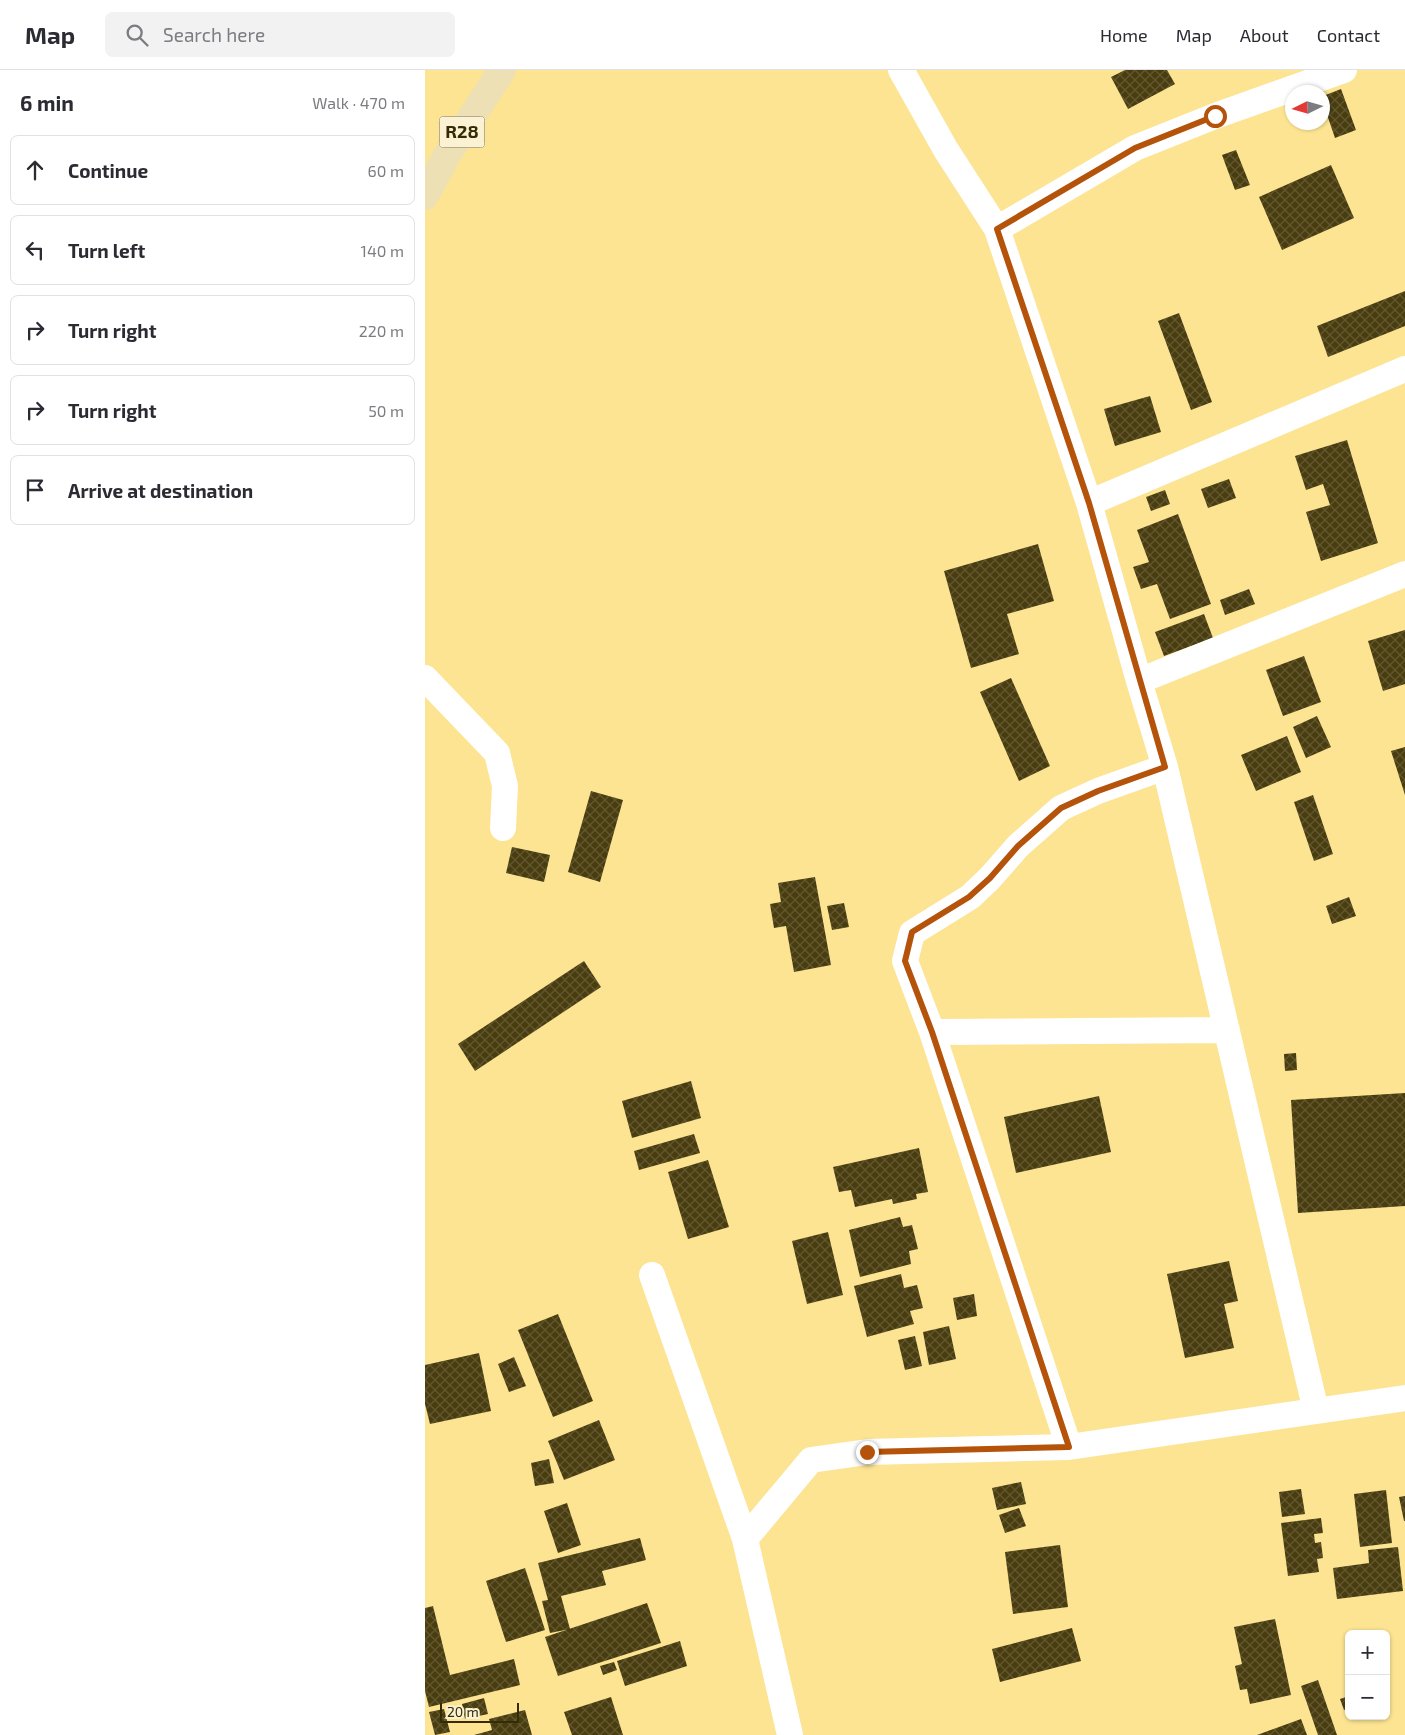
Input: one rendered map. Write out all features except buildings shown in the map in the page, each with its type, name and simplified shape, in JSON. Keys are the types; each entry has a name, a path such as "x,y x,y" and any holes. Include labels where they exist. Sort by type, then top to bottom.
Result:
{"main road":[{"name":"R28","path":"425,196 447,155 502,70"}],"street":[{"path":"901,70 946,150 997,229 1089,503 1165,767 1317,1411"},
{"path":"997,229 1135,148 1215,116 1344,70"},
{"path":"1089,503 1405,368"},
{"path":"1139,681 1405,574"},
{"path":"425,678 497,753 505,786 503,828"},
{"path":"1069,1447 932,1032 905,961 912,932 969,897 990,878 1018,846 1061,808 1098,791 1165,767"},
{"path":"932,1032 1227,1030"},
{"path":"652,1275 745,1539 790,1735"},
{"path":"745,1539 811,1460 867,1452 1069,1447 1405,1398"}],"route":[{"path":"867,1452 1069,1447 932,1032 905,961 912,932 969,897 990,878 1018,846 1061,808 1098,791 1165,767 1089,503 997,229 1135,148 1215,116"}]}
